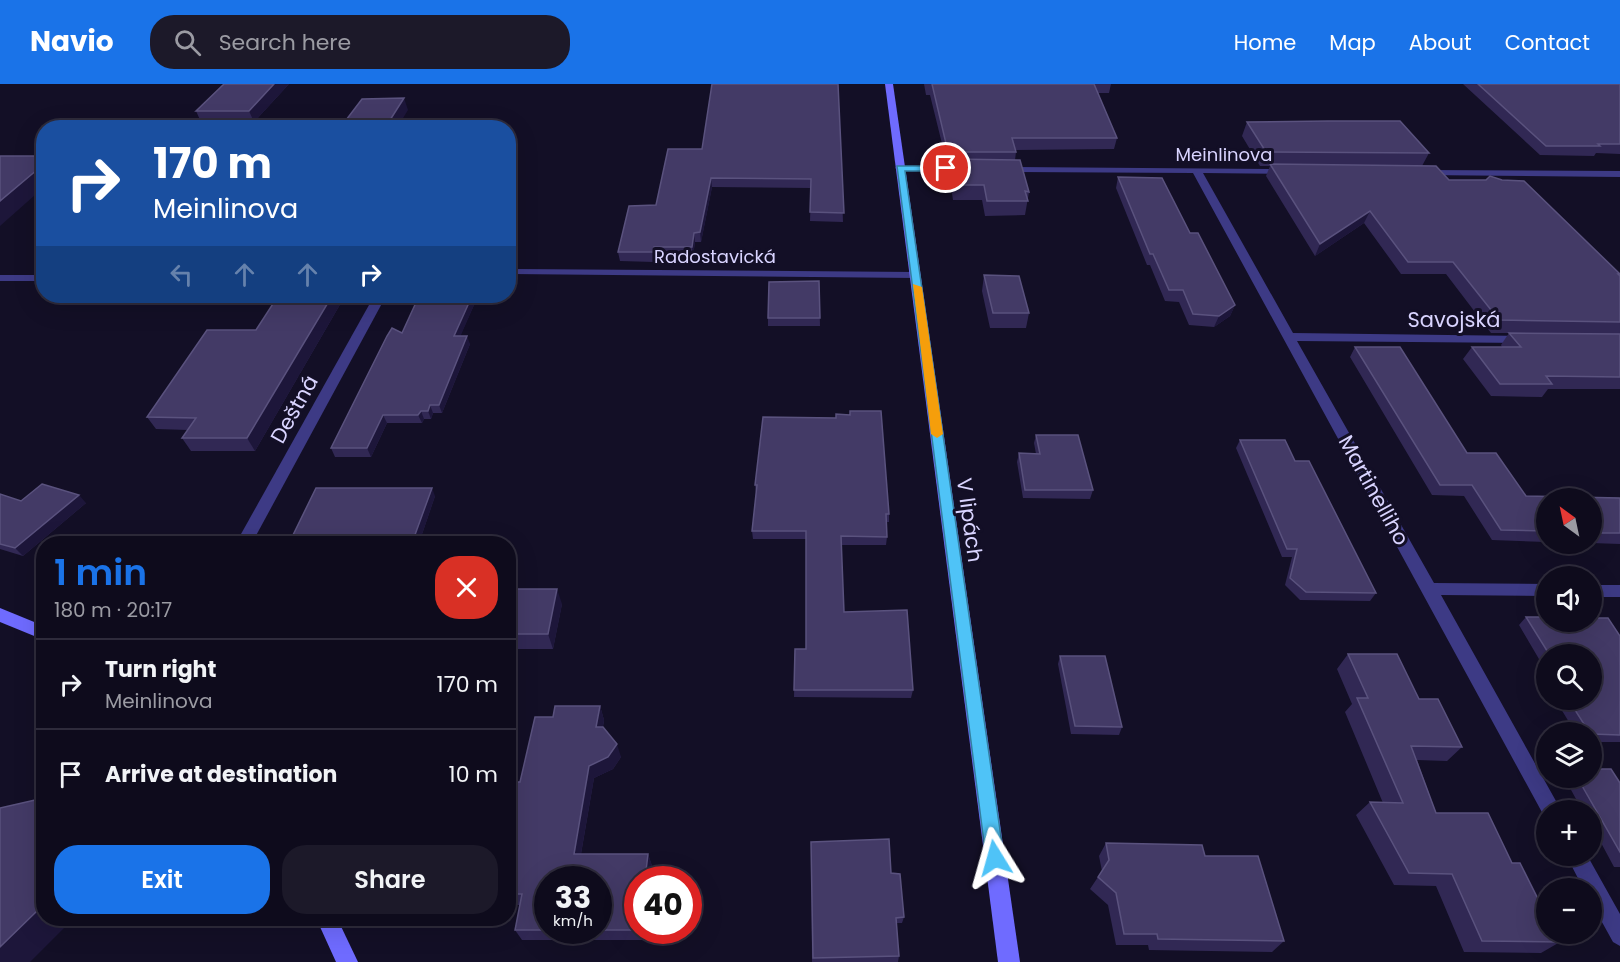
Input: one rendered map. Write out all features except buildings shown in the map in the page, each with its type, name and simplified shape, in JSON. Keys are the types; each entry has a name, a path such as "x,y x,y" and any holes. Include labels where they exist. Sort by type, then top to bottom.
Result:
{"street":[{"name":"V lipách","path":"889,84 1009,962"},
{"path":"900,168 983,169"},
{"name":"Meinlinova","path":"995,169 1303,171"},
{"name":"Martinelliho","path":"1197,171 1545,800"},
{"path":"1409,172 1620,174"},
{"name":"Radostavická","path":"516,272 915,275"},
{"path":"0,278 36,278"},
{"name":"Deštná","path":"248,536 376,303"},
{"name":"Savojská","path":"1289,337 1539,339"},
{"path":"1429,590 1536,590"},
{"path":"1602,591 1620,591"},
{"path":"0,615 36,630"},
{"path":"1582,866 1620,935"},
{"path":"330,926 347,962"}],"slow traffic":[{"path":"916,287 937,434"}],"route":[{"path":"946,168 900,168 995,858"}]}
